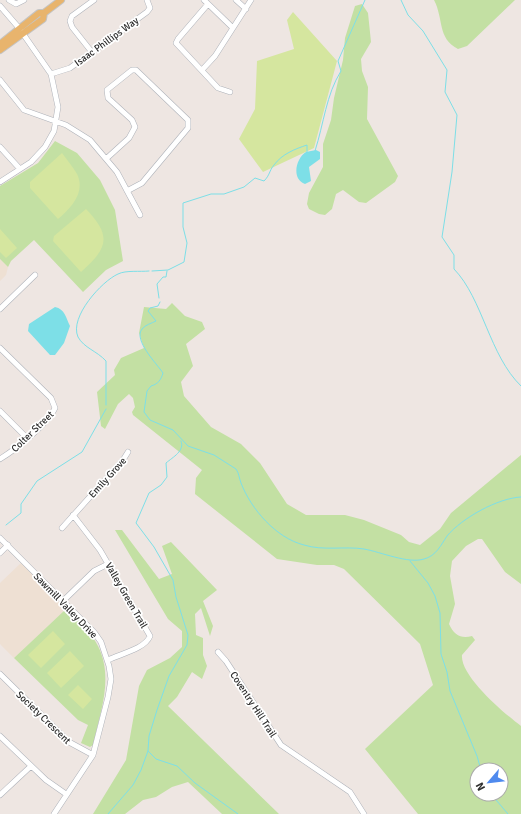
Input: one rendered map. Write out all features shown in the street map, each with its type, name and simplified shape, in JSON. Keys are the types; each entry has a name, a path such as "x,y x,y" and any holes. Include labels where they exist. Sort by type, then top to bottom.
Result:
{"main road":[{"path":"0,44 39,13 44,13 61,0"},
{"path":"0,50 43,19 44,13"}],"street":[{"path":"9,0 16,4 24,0"},
{"path":"91,51 72,26 70,20 72,16 94,0"},
{"name":"Isaac Phillips Way","path":"51,74 70,68 91,51 147,12 150,8 147,0"},
{"path":"204,0 233,28"},
{"path":"236,0 245,9"},
{"path":"202,70 215,56 250,0"},
{"path":"208,4 178,38 176,43 220,89 230,92"},
{"path":"0,6 19,28 51,74 57,97 57,121 54,131 45,147 31,162 0,182"},
{"path":"107,158 129,138 134,127 132,120 108,98 107,90 132,70 136,70 188,120 189,123 188,128 146,179 128,191"},
{"path":"0,80 24,110 33,115 57,121 82,134 107,158 128,191 140,215"},
{"path":"0,147 20,169"},
{"path":"0,309 35,275"},
{"name":"Colter Street","path":"0,348 52,398 55,405 51,415 19,447 0,459"},
{"path":"0,411 27,438"},
{"name":"Emily Grove","path":"74,515 123,460 128,452"},
{"path":"62,528 74,515"},
{"name":"Valley Green Trail","path":"74,515 100,550 150,636 143,644 108,660"},
{"name":"Sawmill Valley Drive","path":"0,538 98,637 108,660 111,679 108,697 93,755 54,814"},
{"path":"0,553 8,545"},
{"path":"63,601 90,574 108,564"},
{"name":"Coventry Hill Trail","path":"218,652 226,661 281,745 350,792 364,814"},
{"name":"Society Crescent","path":"0,674 69,742 93,755"},
{"path":"0,736 53,786 66,794"},
{"path":"0,794 31,766"}],"shaded area":[{"path":"0,259 8,267 6,275 0,281"},
{"path":"21,563 66,609 14,658 0,644 0,583"}],"green space":[{"path":"434,0 515,0 467,46 458,49 451,45 444,34"},
{"path":"362,4 368,13 371,42 361,59 362,71 368,87 367,119 398,176 395,182 366,203 359,202 343,190 336,194 332,209 325,215 319,214 309,209 307,204 309,193 323,167 323,144 331,120 334,98 343,60 345,38 355,6"},
{"path":"293,12 337,61 314,148 263,172 239,139 255,109 257,61 294,49 287,20"},
{"path":"55,141 77,153 100,180 115,210 123,261 106,270 83,292 34,240 11,261 8,267 0,259 0,186 38,163"},
{"path":"62,153 77,174 80,187 76,199 72,205 58,219 30,188 30,182"},
{"path":"86,209 100,227 103,234 103,242 97,256 81,272 53,241 54,236"},
{"path":"0,229 17,248 6,258 0,252"},
{"path":"172,303 185,316 202,322 205,329 186,344 193,366 181,382 184,396 211,427 241,444 260,463 287,504 306,515 345,515 364,520 401,535 409,542 420,545 440,529 451,513 521,455 521,584 505,572 482,539 478,539 466,546 452,561 450,576 455,604 449,624 453,631 458,635 464,637 472,636 475,640 462,655 463,664 468,673 495,704 521,726 521,814 418,814 365,749 433,685 420,644 344,569 334,565 317,565 277,559 195,494 196,478 202,470 133,415 132,412 135,407 133,398 129,394 118,404 105,429 101,426 97,392 115,375 114,370 121,358 144,348 139,333 144,307 166,309"},
{"path":"115,530 122,530 159,579 172,574 162,546 171,542 217,590 203,601 213,626 210,636 201,608 195,614 196,635 203,638 203,655 207,666 202,679 192,672 177,697 168,706 279,814 222,814 188,782 172,787 156,797 143,800 125,814 93,814 126,760 139,686 147,670 170,658 182,647 182,631 168,619"},
{"path":"66,609 92,636 103,658 105,670 104,696 93,745 90,747 81,743 88,725 78,720 14,658"},
{"path":"53,631 65,644 41,668 28,655"},
{"path":"70,651 84,666 61,688 47,673"},
{"path":"78,685 92,699 83,709 68,695"}],"water":[{"path":"316,150 320,152 320,159 309,167 311,181 305,184 298,178 296,168 300,159 306,152"},
{"path":"55,307 63,312 70,326 64,343 55,355 50,355 28,331 29,324"}],"waterway":[{"path":"315,151 329,99 341,71 338,61 365,0"},
{"path":"401,0 408,15 423,31 447,70 445,92 457,115 452,172 442,237 454,255 454,269 464,281 480,311 501,359 521,386"},
{"path":"152,271 168,270 184,262 187,243 183,227 183,203 211,194 224,194 244,187 255,178 264,181 277,161 285,155 293,150 307,145 307,152"},
{"path":"106,405 106,361 84,344 78,337 76,329 78,320 82,310 96,292 111,278 125,272 149,271"},
{"path":"159,298 157,284 163,277 166,277 167,271"},
{"path":"160,302 158,306 150,308 148,311 156,321 143,328 140,334 147,352 163,373 159,381 151,386 147,391 144,412 150,420 173,430 188,446 214,455 236,469 245,493 251,503 266,521 284,536 311,547 357,548 371,550 402,559 418,560 428,558 435,553 447,536 471,516 491,505 512,498 521,497"},
{"path":"6,525 21,513 21,504 37,481 82,452 106,409"},
{"path":"108,814 133,785 141,770 148,751 149,736 169,676 187,645 188,635 176,597 173,580 154,547 136,523 149,493 161,485 167,477 166,463 180,451 182,445 181,441"},
{"path":"410,561 428,583 435,596 440,613 441,654 447,672 450,691 479,762"},
{"path":"148,751 156,759 177,766 195,783 238,814"},
{"path":"498,802 508,814"}]}
